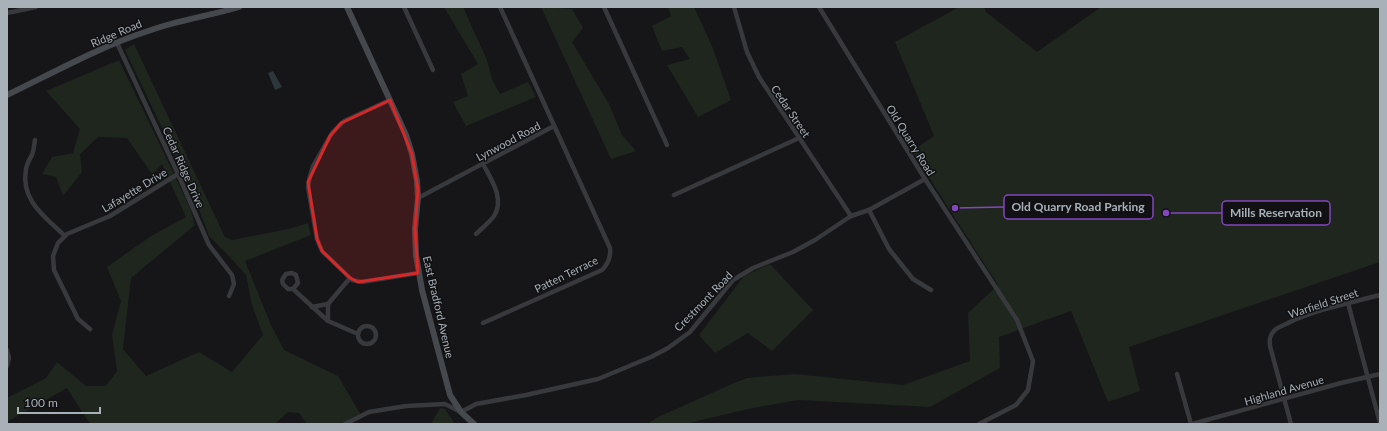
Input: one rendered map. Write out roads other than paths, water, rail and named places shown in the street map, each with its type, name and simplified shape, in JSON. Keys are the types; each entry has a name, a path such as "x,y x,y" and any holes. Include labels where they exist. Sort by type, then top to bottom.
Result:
{"street":[{"path":"7,13 36,7"},
{"name":"Ridge Road","path":"7,95 117,43 172,23 239,7"},
{"name":"East Bradford Avenue","path":"347,7 406,135 412,154 416,173 418,198 415,229 418,273 452,399 461,412 474,424"},
{"path":"404,7 433,70"},
{"name":"Lynwood Road","path":"418,198 554,126 500,7"},
{"path":"604,7 668,145"},
{"name":"Cedar Street","path":"734,7 747,52 756,73 851,216"},
{"name":"Old Quarry Road","path":"819,7 924,179 1017,320 1033,361 1028,390 1016,405 979,424"},
{"name":"Cedar Ridge Drive","path":"117,43 178,174 209,245 232,275 234,284 229,296"},
{"path":"390,100 339,125 330,136 313,166 310,176 309,192 317,239 320,247 322,251 350,278 355,281 362,282 418,273"},
{"name":"Patten Terrace","path":"483,323 602,270 610,258 610,248 554,126"},
{"path":"674,195 799,138"},
{"path":"35,140 32,154 26,169 26,190 37,210 65,236 58,243 54,251 54,270 78,319 90,329"},
{"path":"476,234 492,218 498,204 497,192 483,164"},
{"name":"Lafayette Drive","path":"65,236 110,216 178,174"},
{"name":"Crestmont Road","path":"461,412 476,404 526,395 598,379 651,357 668,348 690,332 734,280 752,268 792,252 815,240 851,216 870,210 924,179"},
{"path":"870,210 889,249 913,279 931,290"},
{"path":"328,321 328,304 350,278"},
{"path":"294,289 328,321 358,334"},
{"name":"Warfield Street","path":"1291,424 1269,341 1273,332 1277,328 1297,319 1348,303 1380,296"},
{"path":"1348,303 1380,423"},
{"path":"312,306 328,304"},
{"path":"7,350 9,358 7,366"},
{"path":"1177,374 1192,424"},
{"name":"Highland Avenue","path":"1192,424 1206,423 1340,383 1380,374"},
{"path":"345,424 369,412 406,406 445,404 461,412"}],"place":[{"name":"Old Quarry Road Parking","path":"955,208"},
{"name":"Mills Reservation","path":"1166,213"}]}
